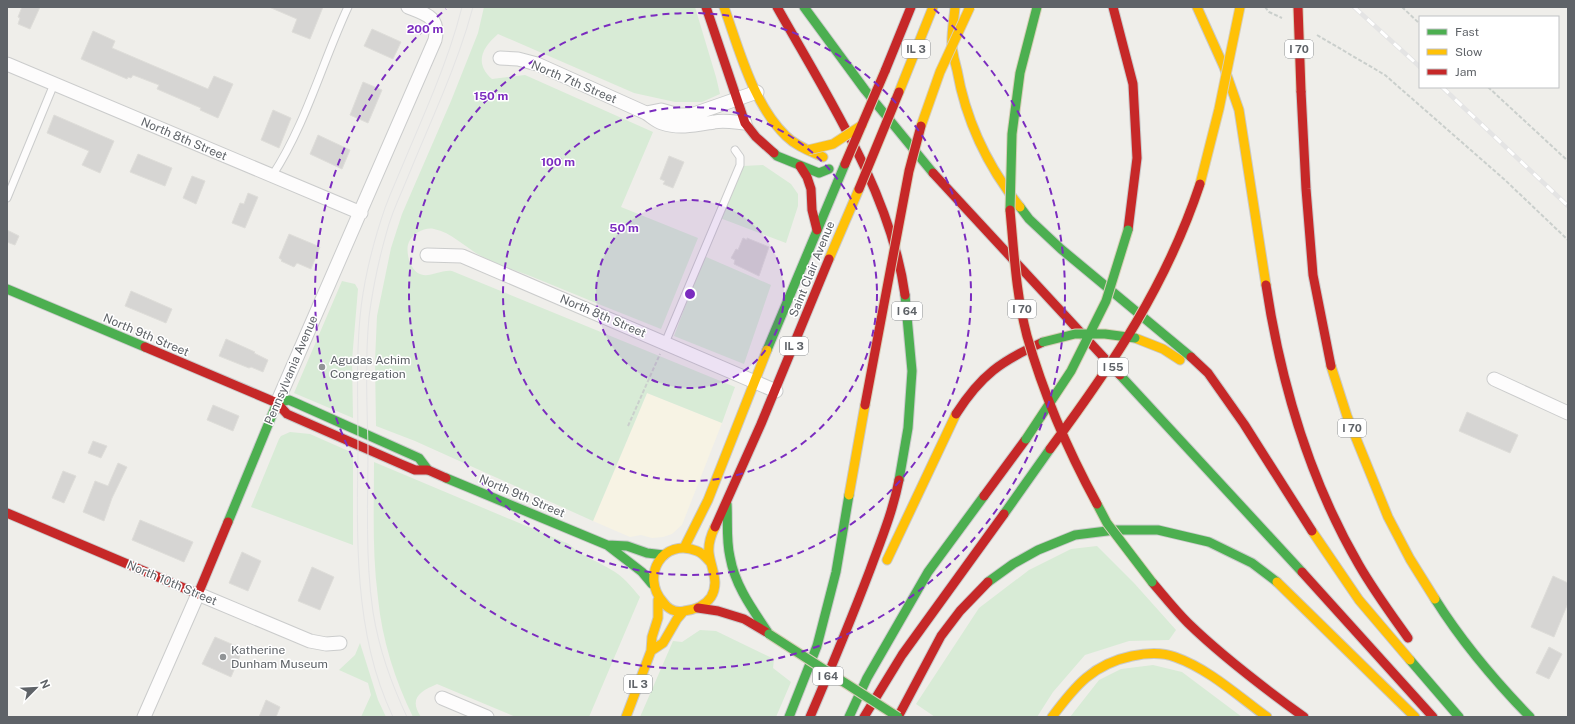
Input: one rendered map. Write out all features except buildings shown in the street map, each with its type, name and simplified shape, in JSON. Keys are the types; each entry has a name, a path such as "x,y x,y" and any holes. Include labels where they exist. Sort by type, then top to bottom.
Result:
{"main road":[{"path":"706,7 736,100 745,123 756,137 777,156 819,173 829,169"},
{"path":"724,7 757,92 772,120 786,136 824,158 829,169 841,175 854,170 872,156"},
{"name":"I 64","path":"777,7 835,110 862,163 888,222 902,273 908,316 912,371 908,428 896,494 881,540 846,634 810,717"},
{"name":"I 55","path":"804,7 883,114 930,170 1286,553 1433,717"},
{"name":"Saint Clair Avenue","path":"684,548 708,500 754,382 885,72 910,7"},
{"name":"Saint Clair Avenue","path":"711,563 709,547 715,524 727,501 776,391 933,7"},
{"path":"954,7 952,46 960,88 972,125 987,158 1004,187 1029,219 1061,249 1187,353 1208,373 1334,565 1359,600 1459,717"},
{"path":"789,717 817,646 836,572 865,405 909,171 922,124 940,72 970,7"},
{"name":"I 70","path":"1037,7 1020,73 1012,134 1010,205 1016,276 1027,336 1050,408 1077,468 1107,522 1152,582 1188,622 1220,652 1251,678 1304,717"},
{"path":"849,717 867,678 928,572 1026,439 1071,371 1106,301 1128,230 1137,158 1133,84 1113,7"},
{"path":"1197,7 1216,44 1237,105 1272,322 1287,389 1306,452 1324,497 1355,558 1392,616 1415,647"},
{"path":"864,717 902,655 1097,386 1138,324 1172,258 1191,210 1208,158 1240,7"},
{"name":"I 70","path":"1298,7 1306,189 1313,275 1330,362 1347,416 1388,517 1410,559 1454,629 1505,691 1530,717"},
{"path":"808,150 833,144 862,125"},
{"path":"800,166 807,177 811,189 812,210 817,230"},
{"path":"841,175 844,192 842,228"},
{"name":"North 9th Street","path":"7,289 277,403 287,414 415,470 428,470 607,544 642,572 652,584"},
{"path":"882,570 953,419 968,395 990,372 1013,356 1042,342 1075,334 1105,334 1135,338 1163,350 1185,363 1224,396"},
{"name":"North 9th Street","path":"277,403 289,400 409,452 419,458 428,470"},
{"name":"Pennsylvania Avenue","path":"198,594 277,403"},
{"path":"727,501 728,546 731,564 740,586 769,634"},
{"name":"North 10th Street","path":"7,513 198,594"},
{"path":"723,592 716,581 711,563 698,551 684,548 674,550 664,555 654,568 652,584 658,600 669,609 683,612 698,608 718,611 744,619 898,717 942,636 960,611 985,584 1012,564 1038,550 1075,535 1115,530 1158,530 1209,542 1252,564 1284,588 1415,717"},
{"name":"North 9th Street","path":"607,544 627,546 647,553 664,555"},
{"path":"698,608 710,598 716,581"},
{"path":"846,634 869,598"},
{"name":"IL 3","path":"626,717 651,651 652,638 658,618 658,600"},
{"path":"736,608 744,619"},
{"name":"IL 3","path":"651,651 663,643 683,612"},
{"path":"1052,717 1072,689 1096,669 1118,658 1148,653 1173,656 1197,667 1267,717"}],"street":[{"name":"Pennsylvania Avenue","path":"277,403 435,40 437,32 432,19 427,15 408,7"},
{"name":"North 7th Street","path":"500,58 518,59 536,64 646,113 661,123 678,126 703,125 727,121 745,123"},
{"name":"North 8th Street","path":"7,64 360,213"},
{"name":"North 7th Street","path":"646,113 661,110 679,115 691,115 757,92"},
{"name":"North 8th Street","path":"427,255 462,256 776,391"},
{"path":"1494,379 1568,413"},
{"name":"Pennsylvania Avenue","path":"144,717 198,594"},
{"name":"North 10th Street","path":"198,594 310,641 326,644 340,643"},
{"path":"442,698 487,717"}],"lane":[{"path":"272,176 292,140 316,87 334,37 348,7"},
{"path":"7,198 54,84"},
{"path":"665,343 740,165 740,157 735,150"}],"path":[{"path":"1265,7 1269,12 1288,21"},
{"path":"1402,7 1419,23"},
{"path":"1314,34 1385,75 1505,180 1568,240"},
{"path":"1489,88 1568,161"},
{"path":"628,426 665,343"}],"shaded area":[{"path":"647,393 722,423 682,525 672,534 652,538 641,535 630,537 593,521"}],"green space":[{"path":"484,7 695,7 720,94 702,102 675,102 634,93 498,34 492,39 484,50 482,56 483,67 492,79 525,75 653,132 621,207 698,238 661,329 488,260 446,233 434,229 420,231 413,236 408,244 410,263 414,270 419,274 429,275 452,271 735,387 722,423 647,393 593,521 415,441 376,426 375,361 377,316 391,248 402,214 451,101 478,33"},
{"path":"763,165 791,184 798,194 798,206 786,243 720,218 743,166"},
{"path":"704,256 771,285 744,364 674,336"},
{"path":"342,281 355,284 358,289 352,360 353,418 294,393"},
{"path":"290,432 310,434 353,453 353,545 251,507 279,439 281,436"},
{"path":"374,462 569,544 574,549 615,572 623,578 640,597 589,717 516,717 437,684 426,689 418,696 416,705 421,717 413,717 400,689 390,659 380,614 374,547"},
{"path":"1097,546 1134,583 1176,630 1169,640 1129,641 1085,655 1053,692 1037,717 935,717 916,704 979,608 1029,570 1071,549"},
{"path":"700,630 716,631 774,659 773,668 791,682 776,717 640,717 673,641 682,642"},
{"path":"360,643 378,700 386,717 361,717 371,695 368,683 339,670 355,655"},
{"path":"1153,665 1182,672 1242,717 1070,717 1099,680 1121,669"}],"tram line":[{"path":"393,717 380,685 371,652 364,618 360,584 357,515 358,365 360,317 368,268 383,214 442,69 462,7"},
{"path":"407,717 382,653 370,592 367,382 369,317 377,270 391,218 443,94 467,29 473,7"}],"railway":[{"path":"1354,7 1419,66"},
{"path":"1443,88 1568,206"}],"traffic: fast":[{"path":"804,7 865,90 933,173"},
{"path":"1010,210 1012,134 1020,73 1037,7"},
{"path":"774,153 777,156 819,173 829,169"},
{"path":"767,350 845,164"},
{"path":"1020,207 1029,219 1061,249 1191,357"},
{"path":"1026,439 1071,371 1106,301 1128,230"},
{"path":"7,289 145,347"},
{"path":"899,480 908,428 912,371 905,295"},
{"path":"1043,342 1075,334 1105,334 1135,338"},
{"path":"1120,375 1302,572"},
{"path":"277,403 289,400 296,403 419,458 428,470"},
{"path":"228,522 277,403"},
{"path":"1004,514 1050,449"},
{"path":"446,478 607,545 642,572 652,584"},
{"path":"789,717 817,646 836,572 849,495"},
{"path":"849,717 867,678 928,572 984,496"},
{"path":"727,504 728,544 732,568 745,597 769,634"},
{"path":"1097,504 1107,523 1152,582"},
{"path":"988,582 1013,564 1038,550 1075,535 1115,530 1158,530 1209,542 1252,563 1277,582"},
{"path":"607,545 627,546 647,553 664,555"},
{"path":"1435,599 1456,631 1480,661 1530,717"},
{"path":"769,634 898,717"},
{"path":"1410,660 1459,717"}],"traffic: slow":[{"path":"724,7 748,75 764,108 774,123 790,140 823,157"},
{"path":"899,92 933,7"},
{"path":"955,7 952,47 966,107 972,125 988,160 1008,192 1020,207"},
{"path":"921,126 940,72 970,7"},
{"path":"1197,7 1224,67 1239,110 1266,285"},
{"path":"1200,184 1219,109 1240,7"},
{"path":"808,150 833,144 862,125"},
{"path":"829,259 859,189"},
{"path":"1135,338 1163,349 1180,360"},
{"path":"684,548 708,500 767,350"},
{"path":"1331,366 1347,416 1388,517 1410,559 1435,599"},
{"path":"849,495 865,405"},
{"path":"887,560 956,414"},
{"path":"711,563 703,555 697,551 685,548 674,549 665,554 655,571 654,581 656,592 665,604 675,611 695,609 711,597 714,591 715,581 714,575 710,559 709,546 715,527"},
{"path":"1312,531 1359,600 1410,660"},
{"path":"1277,582 1415,717"},
{"path":"626,717 651,651 652,637 658,618 658,600"},
{"path":"651,651 663,643 677,619 683,612"},
{"path":"1052,717 1077,686 1096,671 1118,660 1148,654 1165,654 1200,668 1267,717"}],"traffic: jam":[{"path":"706,7 745,123 756,137 774,153"},
{"path":"777,7 836,110 872,183 886,219 898,257 905,295"},
{"path":"885,71 911,7"},
{"path":"1113,7 1133,84 1137,158 1128,230"},
{"path":"1298,7 1301,91"},
{"path":"845,164 885,71"},
{"path":"1301,91 1306,189 1313,275 1331,366"},
{"path":"859,189 899,92"},
{"path":"865,405 909,171 921,126"},
{"path":"800,166 807,177 811,189 812,210 817,230"},
{"path":"933,173 1120,375"},
{"path":"1050,449 1095,386 1136,323 1171,256 1200,184"},
{"path":"1010,210 1018,289 1027,336 1041,380 1057,422 1097,504"},
{"path":"715,527 761,424 829,259"},
{"path":"1266,285 1272,322 1289,394 1299,430 1325,499 1359,565 1408,638"},
{"path":"956,414 974,389 993,370 1015,356 1043,342"},
{"path":"145,347 277,403 287,414 401,464 415,470 428,470 446,478"},
{"path":"1191,357 1208,373 1244,424 1312,531"},
{"path":"984,496 1026,439"},
{"path":"810,717 870,570 890,514 899,480"},
{"path":"7,513 198,594 228,522"},
{"path":"864,717 902,655 1004,514"},
{"path":"1302,572 1433,717"},
{"path":"898,717 941,636 960,611 988,582"},
{"path":"1152,582 1183,618 1202,636 1259,684 1304,717"},
{"path":"698,608 718,611 744,619 766,632"}],"place":[{"name":"Agudas Achim Congregation","path":"322,367"},
{"name":"Katherine Dunham Museum","path":"223,657"}]}
